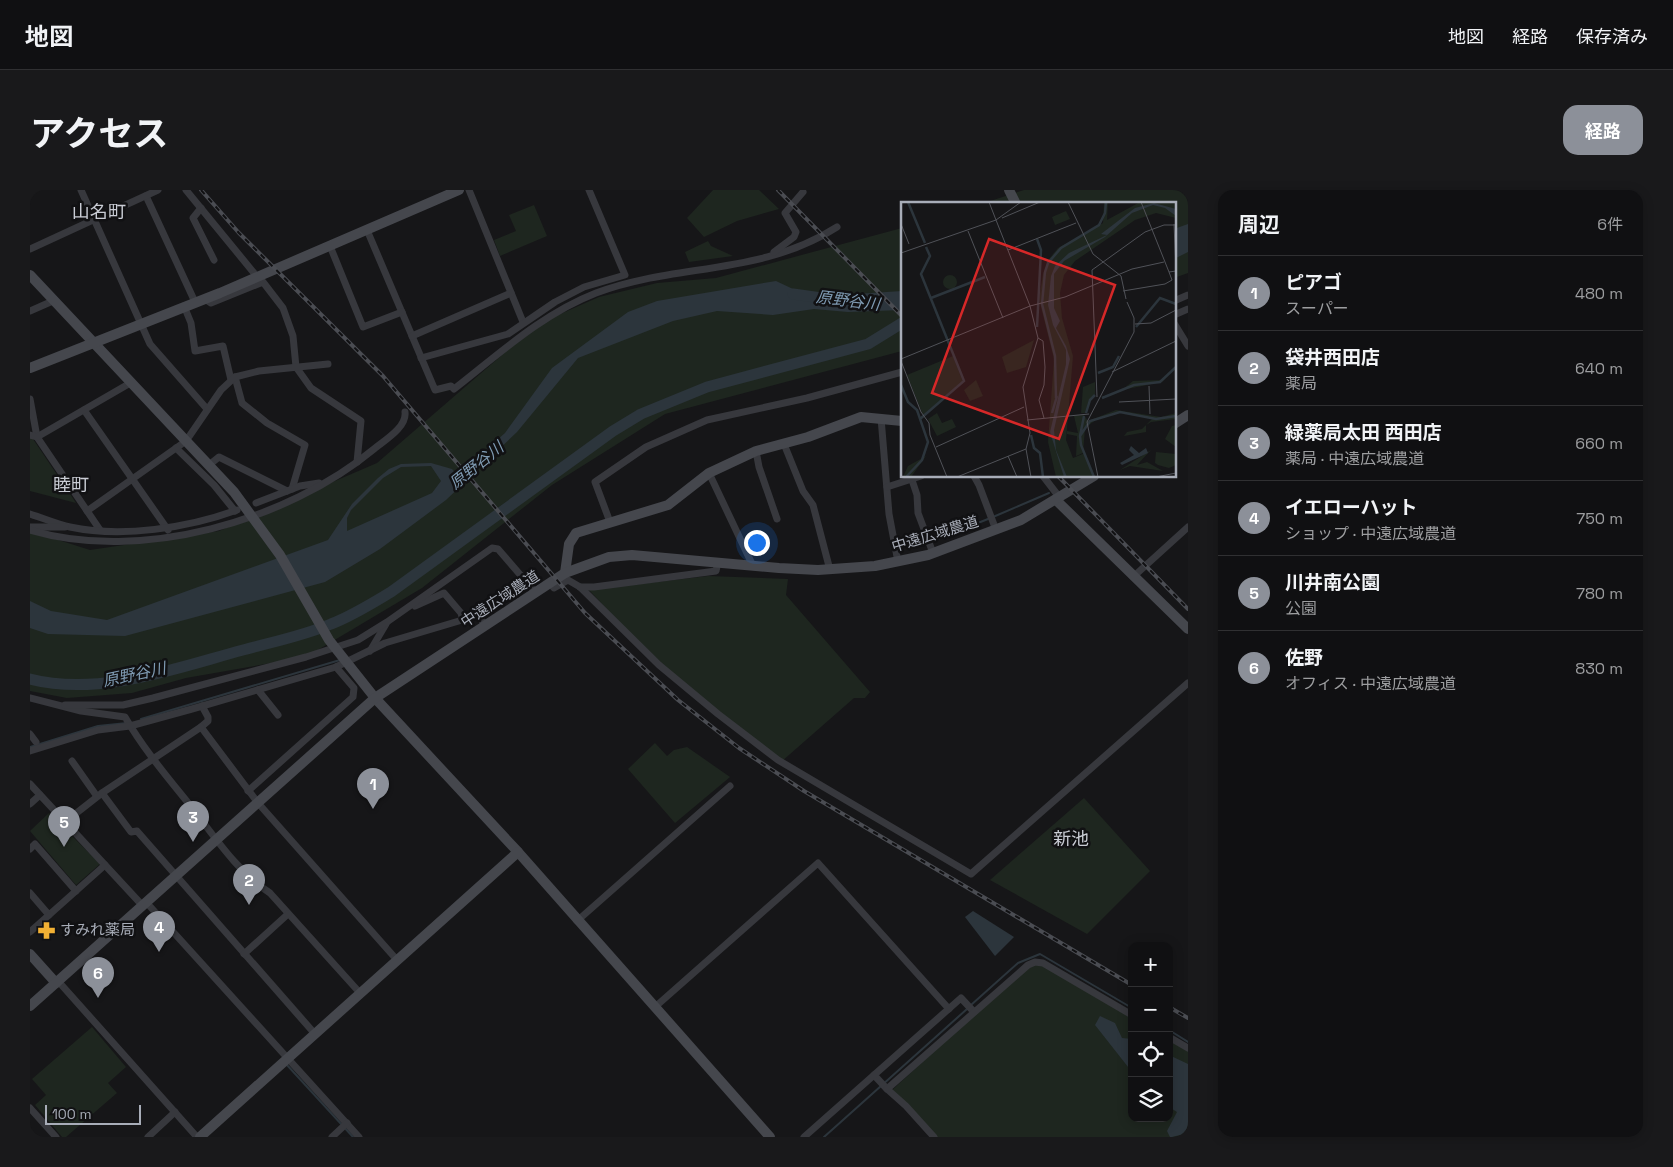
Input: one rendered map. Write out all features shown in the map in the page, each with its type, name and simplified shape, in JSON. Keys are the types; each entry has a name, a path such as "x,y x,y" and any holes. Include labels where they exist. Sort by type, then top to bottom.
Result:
{"street":[{"path":"81,190 154,351 207,409"},
{"path":"30,249 158,190"},
{"path":"186,190 254,273"},
{"path":"30,368 205,298 459,190"},
{"path":"469,190 524,322"},
{"path":"421,358 508,334 524,322 584,287 625,275 589,190"},
{"path":"1009,190 1015,202"},
{"path":"764,258 794,237 796,232 785,212 804,191"},
{"path":"146,196 195,302"},
{"path":"201,208 193,218 214,260"},
{"path":"367,230 435,390 451,386 454,390 536,325 565,306 596,293 632,282 748,263 819,239 837,227"},
{"path":"330,246 363,326 402,312"},
{"path":"30,274 132,382 252,516 280,555 320,625 350,668 375,698 518,852 770,1137"},
{"path":"205,298 211,303 263,282 283,308 293,336 296,367 311,388 361,421 357,462"},
{"path":"412,336 511,293"},
{"path":"1176,300 1188,295"},
{"path":"30,311 55,300"},
{"path":"184,306 191,324 195,351 223,346 242,403 267,423 305,445 290,490"},
{"path":"1176,313 1188,309"},
{"path":"1176,326 1188,346"},
{"path":"87,511 186,441 221,390 233,378 296,367 328,364"},
{"path":"610,522 595,482 646,447 707,420 807,398 901,372"},
{"path":"34,436 132,382"},
{"path":"30,399 34,436 100,530"},
{"path":"84,410 166,529 174,532 196,534"},
{"path":"30,528 61,537 120,541 152,540 196,534 252,516 324,483 357,462 394,432 403,422 404,412"},
{"path":"1176,423 1188,415"},
{"path":"565,573 572,538 581,531 668,505 709,473 756,451 808,437 861,418 901,421"},
{"path":"880,418 889,514 898,562"},
{"path":"784,444 803,491 813,505 830,570"},
{"path":"30,528 166,529 216,518 236,510 214,485 176,448"},
{"path":"756,451 759,467 777,519"},
{"path":"209,466 219,457 290,490"},
{"path":"709,473 753,566"},
{"path":"887,487 916,478"},
{"path":"975,478 996,530"},
{"path":"1044,478 1058,499 1133,577 1188,629"},
{"name":"中遠広域農道","path":"30,1006 375,698 565,573 597,560 618,555 830,570 898,562 933,553 1021,520 1091,478"},
{"path":"912,480 917,495 918,513 933,553"},
{"path":"256,503 290,490 324,483"},
{"path":"30,514 70,527"},
{"path":"1133,577 1188,527"},
{"path":"65,705 123,705 306,657 358,640 399,614 492,548 498,549 536,593"},
{"path":"580,587 594,588 716,571 718,562"},
{"path":"550,583 554,588 568,580 580,587 659,665 778,760 971,874 1188,683"},
{"path":"399,614 444,593 461,613 463,620"},
{"path":"30,750 98,730 130,726 336,667 385,643 479,615 485,626"},
{"path":"370,651 387,622"},
{"path":"248,791 353,697 354,688 336,667"},
{"path":"258,690 278,715"},
{"path":"30,698 65,705 81,711 125,717 153,759 217,840 253,882 270,893 360,993"},
{"path":"65,822 99,794 208,721 202,706"},
{"path":"200,726 258,803 397,960"},
{"path":"30,734 36,742"},
{"path":"72,761 131,832 137,831 315,1034"},
{"path":"30,784 105,865 144,903 287,1059 344,1126 359,1137"},
{"path":"578,921 730,786"},
{"path":"30,804 40,795"},
{"path":"30,849 35,844 76,891"},
{"path":"30,954 199,1137 518,852"},
{"path":"655,1007 818,863 949,1009"},
{"path":"30,932 105,865"},
{"path":"30,893 49,915"},
{"path":"244,954 288,914"},
{"path":"887,1089 1028,964 1034,962 1042,963 1128,1013"},
{"path":"804,1137 962,998 974,1012"},
{"path":"1173,1039 1188,1048"},
{"path":"874,1075 934,1137"},
{"path":"30,1108 56,1137"},
{"path":"148,1137 175,1112"},
{"path":"332,1137 344,1126"}],"shaded area":[{"path":"713,190 759,190 779,209 737,221 704,237 687,218"},
{"path":"1024,190 1188,190 1188,273 1176,277 1176,202 987,202"},
{"path":"534,205 547,236 500,256 494,240 516,231 509,215"},
{"path":"901,228 901,351 665,414 552,485 422,588 306,657 186,678 132,693 67,698 30,691 30,531 90,550 219,531 377,463 509,349 549,319 599,297 657,283 716,278"},
{"path":"708,241 711,246 733,256 689,262 685,252"},
{"path":"30,438 33,439 76,503 30,491"},
{"path":"708,576 788,579 786,595 870,692 865,698 854,698 781,762 730,722 657,659 589,590"},
{"path":"655,743 667,756 674,750 687,747 730,777 675,823 628,769"},
{"path":"1084,798 1150,871 1087,934 990,880"},
{"path":"49,813 100,864 76,885 30,831"},
{"path":"1038,962 1128,1016 1128,1122 1173,1122 1173,1042 1188,1051 1188,1137 931,1137 890,1092 1028,965"},
{"path":"92,1027 126,1067 108,1083 117,1093 66,1137 62,1137 35,1105 46,1095 32,1079"}],"water":[{"path":"1188,224 1188,252 1176,258 1176,228"},
{"path":"776,281 810,297 901,291 901,310 848,312 814,309 773,315 717,311 673,321 578,358 517,432 446,500 380,549 325,582 125,636 48,634 30,628 30,601 51,611 107,620 328,540 352,504 389,469 401,464 431,463 452,469 457,475 505,433 552,368 628,312 657,301","holes":["431,466 441,481 432,493 347,531 347,518 351,510 383,478 401,467"]},
{"path":"973,911 1014,937 995,956 965,917"},
{"path":"1100,1016 1115,1023 1122,1038 1128,1039 1128,1067 1095,1025"},
{"path":"1173,1057 1188,1064 1188,1133 1170,1137 1167,1131 1177,1112 1173,1110"}],"waterway":[{"name":"原野谷川","path":"793,294 829,299"},
{"name":"原野谷川","path":"30,679 56,684 83,685 137,678 310,632 331,624 354,614 391,592 613,431 641,414 707,387 868,344 901,324"},
{"path":"993,517 1049,493"},
{"path":"930,542 988,519"},
{"path":"464,616 496,606"},
{"path":"141,719 340,660"},
{"path":"30,747 98,726 127,723"},
{"path":"971,1005 1018,963 1040,954 1128,1006"},
{"path":"824,1137 967,1009"},
{"path":"1172,1032 1188,1042"},
{"path":"287,1065 353,1137"}],"railway":[{"path":"201,190 239,233 383,376 585,613 678,700 739,748 804,791 1128,983"},
{"path":"778,190 901,315"},
{"path":"1060,478 1188,609"},
{"path":"1173,1009 1188,1018"}],"place":[{"name":"ピアゴ","path":"373,809"},
{"name":"緑薬局太田 西田店","path":"193,842"},
{"name":"川井南公園","path":"64,847"},
{"name":"袋井西田店","path":"249,905"},
{"name":"すみれ薬局","path":"46,930"},
{"name":"イエローハット","path":"159,952"},
{"name":"佐野","path":"98,998"}],"district":[{"name":"山名町","path":"99,212"},
{"name":"睦町","path":"71,485"},
{"name":"新池","path":"1071,839"}]}
